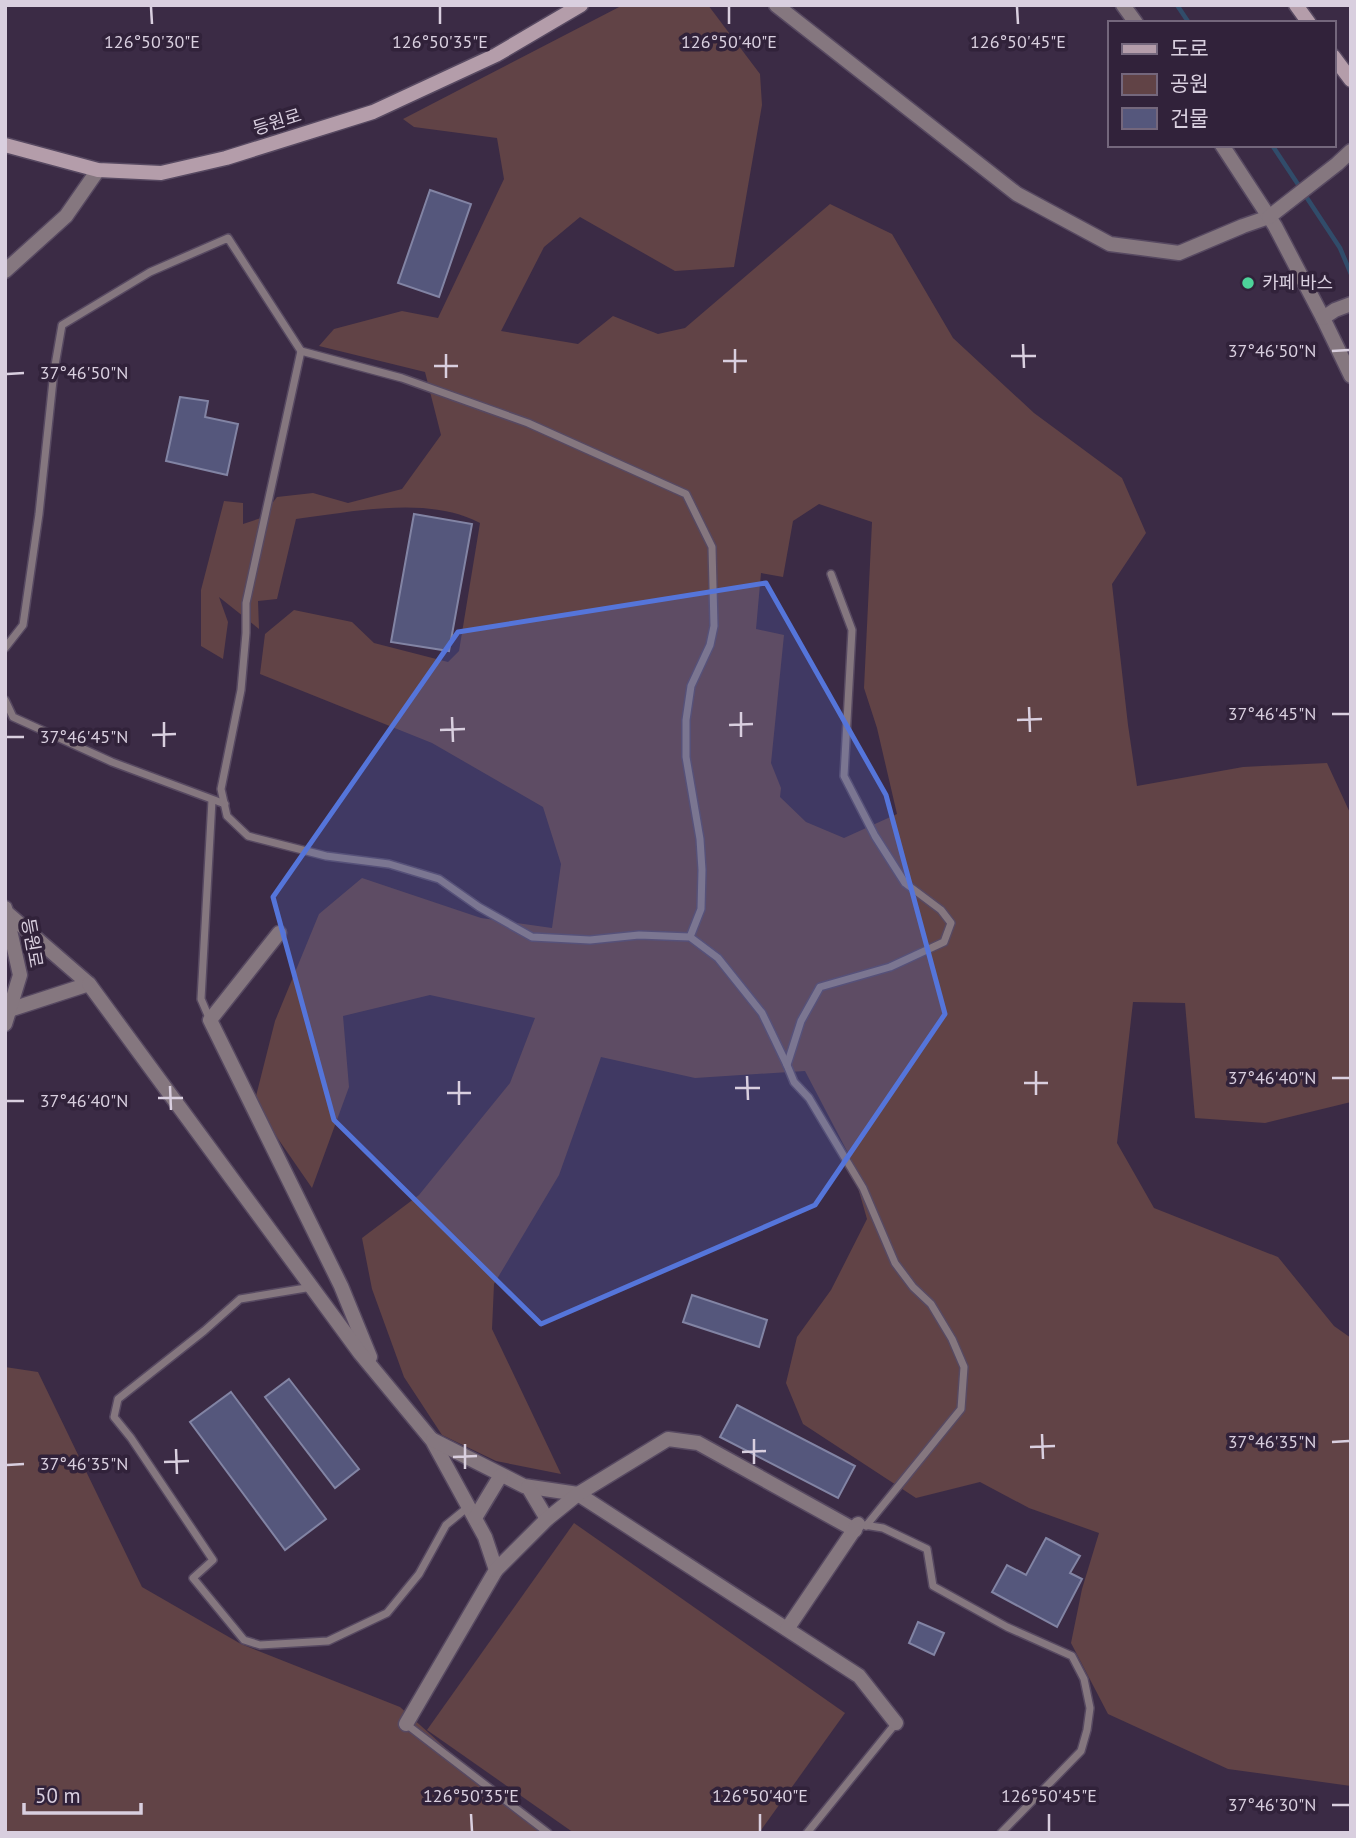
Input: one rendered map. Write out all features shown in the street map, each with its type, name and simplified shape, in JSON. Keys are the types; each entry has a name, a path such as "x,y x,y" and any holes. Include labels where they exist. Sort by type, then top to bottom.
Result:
{"main road":[{"name":"등원로","path":"5,145 98,170 160,173 226,158 373,112 496,55 581,5"},
{"path":"1296,5 1308,21"},
{"path":"1335,59 1351,80"}],"street":[{"path":"776,5 1017,194 1110,244 1179,253 1275,212 1351,151"},
{"path":"1123,5 1135,21"},
{"path":"1225,147 1275,212 1329,314 1351,376"},
{"path":"5,271 66,216 98,170"},
{"path":"1329,314 1351,304"},
{"path":"6,911 89,984 312,1287 432,1440 485,1537 496,1570"},
{"name":"등원로","path":"6,911 20,975 7,1017"},
{"path":"279,933 210,1020 341,1286 377,1373"},
{"path":"7,1017 89,984"},
{"path":"406,1724 496,1570 547,1519 578,1494 668,1439 698,1443 860,1527 787,1629"},
{"path":"432,1440 528,1487 578,1494 859,1676 896,1723"},
{"path":"472,1512 501,1475"},
{"path":"528,1487 547,1519"}],"lane":[{"path":"5,648 23,625 39,514 54,371 62,326 150,272 228,238 301,351 402,378 527,423 686,494 712,547 714,626 710,645 691,686 686,720 686,757 700,839 702,870 701,909 690,937"},
{"path":"301,351 246,603 241,690 221,789 227,816 248,836 326,856 389,864 439,879 479,907 532,937 590,940 639,935 690,937 718,958 762,1013 794,1082 809,1098 863,1188 895,1263 913,1287 931,1304 952,1339 964,1367 961,1409 860,1527"},
{"path":"787,1065 801,1021 820,987 890,967 944,942 951,923 941,910 905,883 874,836 844,776 852,630 831,574"},
{"path":"5,700 13,717 112,762 225,804"},
{"path":"210,1020 201,999 212,800"},
{"path":"312,1287 240,1299 118,1399 114,1418 131,1438 213,1560 193,1578 244,1640 260,1644 328,1642 387,1613 419,1574 446,1525 472,1512"},
{"path":"860,1527 883,1528 927,1549 933,1586 1007,1627 1072,1656 1084,1679 1090,1707 1081,1751 1001,1833"},
{"path":"807,1833 896,1723"},
{"path":"406,1724 548,1833"}],"highlighted area":[{"path":"766,583 886,795 945,1014 815,1205 541,1324 334,1120 273,897 458,632"}],"green space":[{"path":"623,5 708,5 760,74 762,105 734,267 675,271 580,217 544,247 501,331 578,344 613,316 658,334 685,328 830,204 892,234 953,338 1034,413 1122,478 1146,533 1112,584 1137,786 1243,767 1327,763 1351,815 1351,1102 1265,1123 1195,1118 1185,1003 1133,1002 1117,1143 1154,1208 1278,1257 1334,1326 1351,1338 1351,1786 1228,1769 1108,1714 1071,1643 1082,1589 1099,1533 1029,1508 980,1482 916,1498 803,1424 786,1383 797,1337 831,1290 867,1219 848,1153 805,1071 695,1078 601,1057 559,1175 494,1284 492,1329 561,1474 496,1461 442,1435 404,1377 372,1289 362,1238 419,1195 510,1083 535,1018 430,995 343,1016 349,1087 312,1188 254,1104 275,1021 319,914 362,878 481,918 552,928 561,864 543,807 432,743 260,674 265,634 294,610 352,622 374,643 448,662 459,651 480,523 437,510 414,508 365,510 296,519 277,599 258,601 259,629 219,597 228,622 223,659 201,646 201,590 224,501 243,503 243,524 261,518 277,497 313,493 348,503 402,489 441,435 425,372 319,346 334,329 402,311 438,318 504,179 497,138 414,127 403,119","holes":["819,504 872,522 864,688 877,728 897,814 844,838 806,822 780,797 781,788 771,763 784,635 756,629 761,573 783,577 793,521"]},
{"path":"5,1367 38,1372 142,1587 241,1644 400,1707 540,1833 5,1833"},
{"path":"574,1523 845,1713 759,1833 574,1833 427,1730"}],"building":[{"path":"430,190 471,204 439,297 398,283"},
{"path":"180,397 208,401 205,417 238,424 227,475 166,461"},
{"path":"414,514 472,524 449,651 391,642"},
{"path":"692,1295 767,1320 759,1347 683,1322"},
{"path":"289,1379 359,1469 335,1488 265,1397"},
{"path":"231,1392 326,1519 285,1550 190,1422"},
{"path":"737,1405 855,1466 838,1498 720,1437"},
{"path":"1046,1538 1080,1556 1070,1573 1082,1579 1057,1627 992,1592 1007,1565 1026,1575"},
{"path":"918,1622 944,1633 934,1655 909,1643"}],"waterway":[{"path":"1177,5 1188,21"},
{"path":"1273,147 1340,248 1351,274"}],"place":[{"name":"카페 바스","path":"1248,283"}]}
